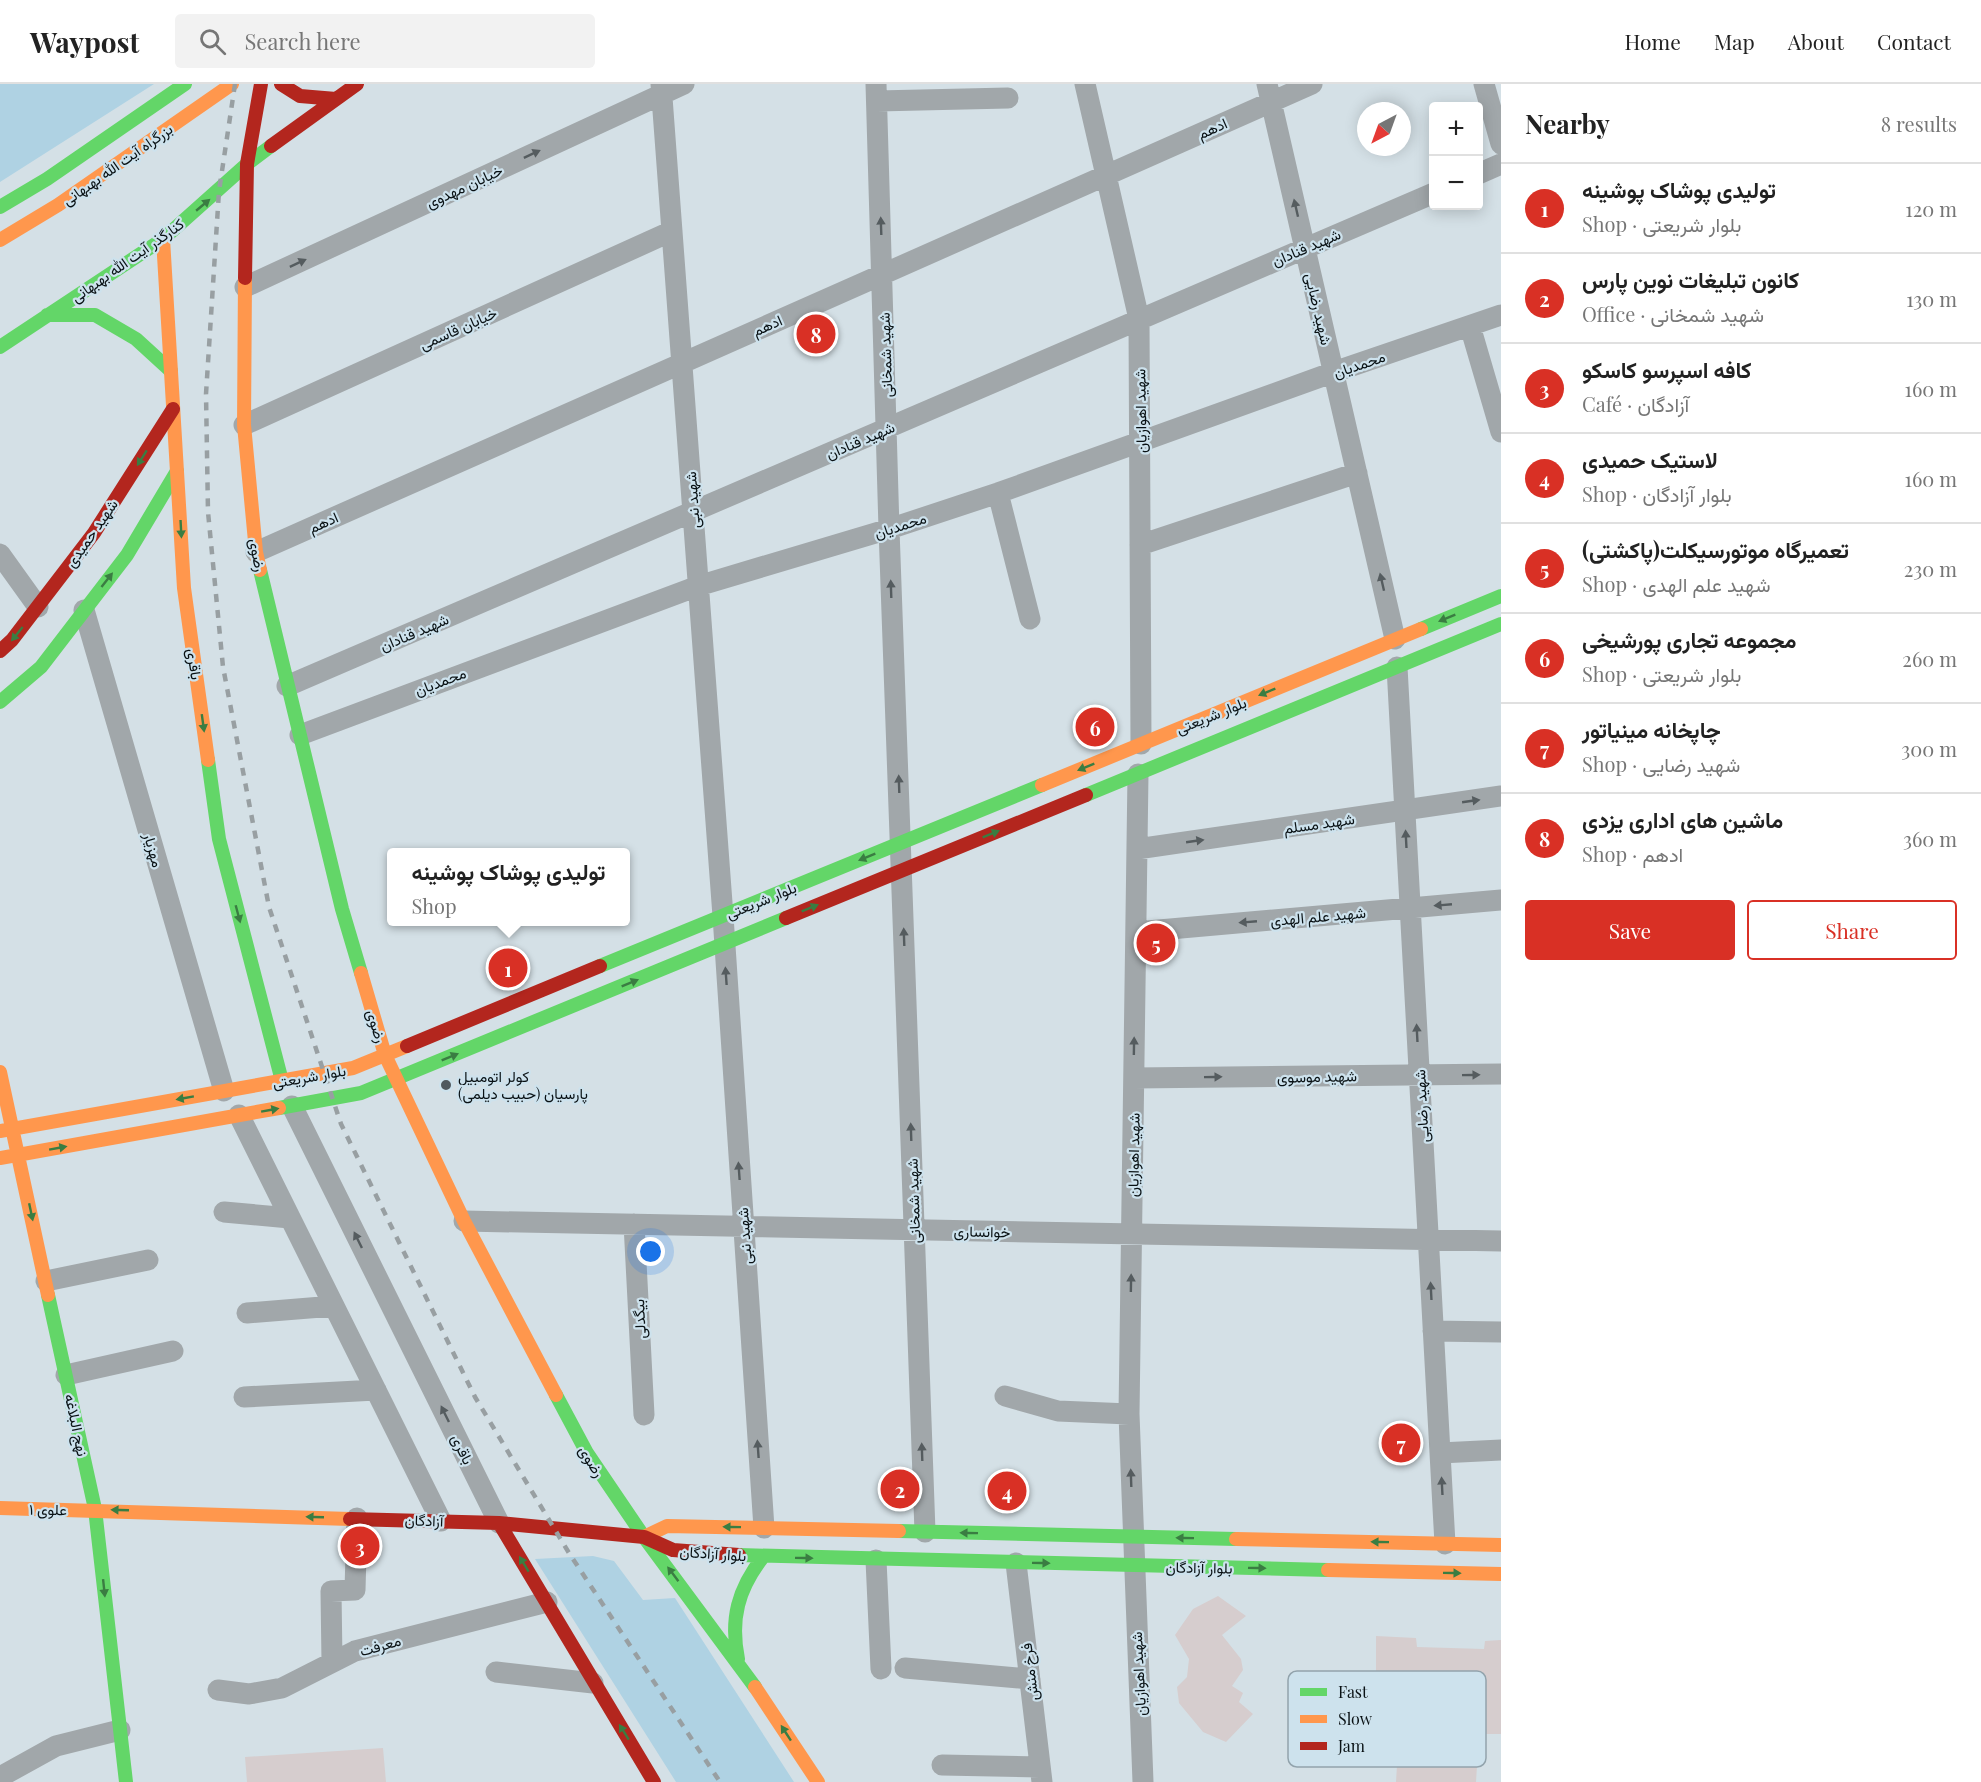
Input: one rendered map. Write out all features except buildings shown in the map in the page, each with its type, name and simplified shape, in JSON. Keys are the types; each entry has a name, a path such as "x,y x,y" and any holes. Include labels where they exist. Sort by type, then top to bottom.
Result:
{"main road":[{"name":"بزرگراه آیت الله بهبهانی","path":"0,207 47,179 185,84"},
{"name":"بزرگراه آیت الله بهبهانی","path":"0,240 58,205 232,84"},
{"name":"رضوی","path":"261,84 247,164 245,287 244,425 256,552 286,686 342,909 385,1055 464,1221 569,1422 604,1480 738,1661 818,1782"},
{"path":"281,84 289,93 307,98 336,99"},
{"name":"کنارگذر آیت الله بهبهانی","path":"0,347 163,239 247,164 357,84"},
{"name":"باقری","path":"163,239 184,588 219,839 282,1081"},
{"path":"47,315 95,315 136,339 171,371"},
{"name":"شهید حمیدی","path":"0,651 12,640 94,533 173,409"},
{"path":"0,702 41,667 127,555 177,471"},
{"name":"بلوار شریعتی","path":"6,1130 353,1068 1501,596"},
{"name":"بلوار شریعتی","path":"0,1158 361,1093 1501,624"},
{"name":"نهج البلاغه","path":"0,1072 6,1130 18,1155 95,1509 126,1782"},
{"name":"علوی ۱","path":"0,1508 95,1509"},
{"name":"آزادگان","path":"95,1509 500,1523 644,1537"},
{"name":"باقری","path":"500,1523 593,1683 654,1782"},
{"name":"بلوار آزادگان","path":"644,1537 667,1526 1501,1545"},
{"name":"بلوار آزادگان","path":"644,1537 673,1550 763,1557 1501,1574"},
{"path":"738,1661 733,1639 733,1616 738,1594 748,1574 763,1557"}],"street":[{"name":"خیابان مهدوی","path":"245,287 661,89 684,84"},
{"name":"شهید اهوازیان","path":"1085,84 1139,320 1141,744"},
{"name":"ادهم","path":"256,552 1106,175 1269,93 1312,84"},
{"path":"1484,84 1501,144"},
{"name":"شهید نبی","path":"661,89 723,916 764,1528"},
{"path":"877,92 1008,98"},
{"name":"شهید شمخانی","path":"877,92 889,530 925,1532"},
{"name":"شهید رضایی","path":"1269,93 1395,639"},
{"path":"1483,172 1501,164"},
{"name":"شهید قنادان","path":"286,686 1429,195"},
{"name":"خیابان قاسمی","path":"244,425 672,231"},
{"name":"محمدیان","path":"300,735 698,586 889,530 1501,315"},
{"path":"1470,326 1501,432"},
{"path":"1140,544 1357,473"},
{"path":"998,493 1030,619"},
{"path":"0,554 38,607"},
{"name":"مهزیار","path":"84,610 224,1091"},
{"name":"شهید رضایی","path":"1397,667 1445,1544"},
{"name":"شهید اهوازیان","path":"1138,774 1129,1414 1143,1782"},
{"name":"شهید مسلم","path":"1137,849 1501,796"},
{"name":"شهید علم الهدی","path":"1136,932 1501,900"},
{"name":"شهید موسوی","path":"1134,1078 1501,1074"},
{"name":"باقری","path":"292,1106 500,1523"},
{"path":"239,1115 441,1521"},
{"path":"224,1212 290,1218"},
{"name":"خوانساری","path":"464,1221 1501,1241"},
{"name":"بیگدلی","path":"634,1224 644,1415"},
{"path":"46,1281 148,1260"},
{"path":"247,1313 334,1306"},
{"path":"1433,1331 1501,1332"},
{"path":"66,1375 173,1350"},
{"path":"244,1397 376,1390"},
{"path":"1005,1396 1058,1411 1129,1414"},
{"path":"1440,1453 1501,1450"},
{"path":"332,1662 331,1591 354,1590 357,1518"},
{"path":"876,1560 881,1669"},
{"name":"فرخ منش","path":"1016,1563 1041,1774"},
{"name":"معرفت","path":"218,1690 249,1694 282,1688 332,1662 390,1642 547,1602"},
{"path":"905,1668 1030,1679"},
{"path":"495,1672 593,1683"},
{"path":"0,1777 56,1746 120,1730"},
{"path":"942,1766 971,1774 1041,1774"}],"shaded area":[{"path":"0,84 154,84 0,182"},
{"path":"593,1556 614,1561 643,1600 675,1598 794,1782 676,1782 535,1559"}],"railway":[{"path":"235,84 219,191 206,394 208,512 223,667 269,907 341,1124 475,1397 569,1553 720,1782"}],"traffic: fast":[{"path":"0,207 47,179 185,84"},
{"path":"0,347 163,239 247,164 271,146"},
{"path":"47,315 95,315 136,339 171,371"},
{"path":"0,702 41,667 127,555 177,471"},
{"path":"260,570 342,909 361,973"},
{"path":"1421,629 1501,596"},
{"path":"1086,795 1501,624"},
{"path":"208,760 219,839 282,1081"},
{"path":"600,966 1042,785"},
{"path":"279,1108 361,1093 786,918"},
{"path":"48,1295 95,1509 126,1782"},
{"path":"556,1395 587,1453 644,1537 755,1687"},
{"path":"899,1531 1236,1539"},
{"path":"739,1555 1328,1570"},
{"path":"738,1659 735,1631 738,1605 747,1581 763,1557"}],"traffic: slow":[{"path":"0,240 58,205 232,84"},
{"path":"163,239 184,588 208,760"},
{"path":"245,278 244,425 256,552 260,570"},
{"path":"1042,785 1421,629"},
{"path":"361,973 385,1055 464,1221 556,1395"},
{"path":"0,1131 353,1068 407,1046"},
{"path":"0,1072 48,1295"},
{"path":"0,1158 279,1108"},
{"path":"0,1508 350,1519"},
{"path":"644,1537 667,1526 899,1531"},
{"path":"1236,1539 1501,1545"},
{"path":"1328,1570 1501,1574"},
{"path":"755,1687 818,1782"}],"traffic: jam":[{"path":"245,278 247,164 261,84"},
{"path":"281,84 300,96 336,99"},
{"path":"271,146 357,84"},
{"path":"0,651 12,640 94,533 173,409"},
{"path":"786,918 1086,795"},
{"path":"407,1046 600,966"},
{"path":"350,1519 499,1523 644,1537 673,1550 739,1555"},
{"path":"499,1523 654,1782"}],"place":[{"name":"ماشین های اداری یزدی","path":"816,334"},
{"name":"مجموعه تجاری پورشیخی","path":"1095,727"},
{"name":"تعمیرگاه موتورسیکلت(پاکشتی)","path":"1156,943"},
{"name":"تولیدی پوشاک پوشینه","path":"508,968"},
{"name":"کولر اتومبیل پارسیان (حبیب دیلمی)","path":"446,1085"},
{"name":"چاپخانه مینیاتور","path":"1401,1443"},
{"name":"کانون تبلیغات نوین پارس","path":"900,1489"},
{"name":"لاستیک حمیدی","path":"1007,1491"},
{"name":"کافه اسپرسو کاسکو","path":"360,1546"}]}
